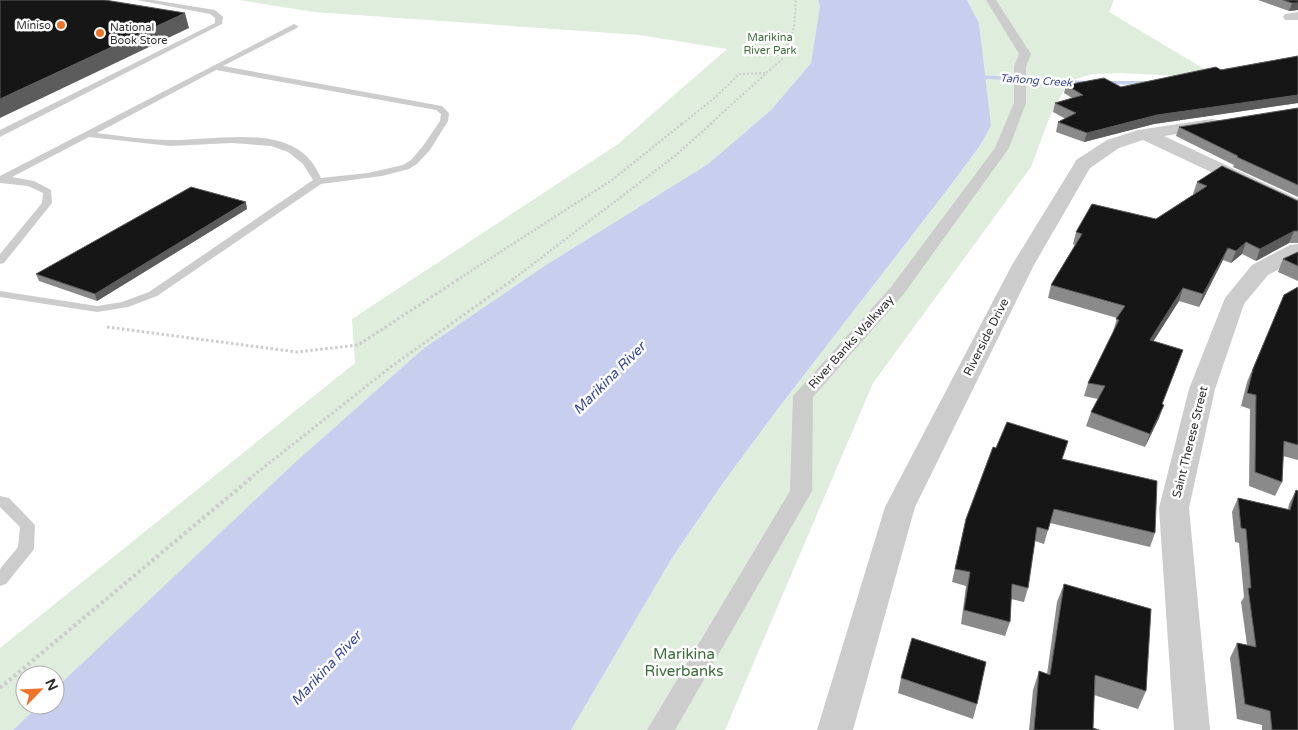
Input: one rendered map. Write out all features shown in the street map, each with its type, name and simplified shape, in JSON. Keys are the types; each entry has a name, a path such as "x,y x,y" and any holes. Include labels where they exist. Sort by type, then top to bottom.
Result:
{"street":[{"name":"River Banks Walkway","path":"661,730 801,491 803,396 897,291 1002,148 1020,103 1020,67 1025,54 991,0"},
{"name":"Riverside Drive","path":"835,730 900,507 1023,265 1083,164 1113,144 1144,134 1231,120"},
{"path":"1144,134 1298,207"},
{"name":"Saint Therese Street","path":"1192,730 1174,508 1202,389 1233,303 1260,270 1298,250"}],"lane":[{"path":"0,134 218,24 219,17 212,12 140,0"},
{"path":"1,180 294,26"},
{"path":"0,294 97,309 124,305 153,294 318,181 380,174 401,169 413,163 444,121 445,113 439,108 214,67"},
{"path":"86,134 171,143 228,139 255,140 287,147 314,170 318,181"},
{"path":"0,261 47,203 48,192 31,184 1,180"},
{"path":"0,501 4,502 28,524 26,549 0,580"}],"path":[{"path":"0,688 275,458 392,366 546,256 676,154 782,59 794,28 796,0"},
{"path":"99,326 297,352 358,345 612,180 718,95 739,74 767,73"}],"green space":[{"name":"Marikina River Park","path":"239,0 818,0 820,6 811,63 771,110 708,164 546,265 424,348 291,466 65,681 65,665 15,665 15,715 29,715 13,730 0,730 0,648 355,363 352,319 618,144 727,49 639,35 314,12"},
{"name":"Marikina Riverbanks","path":"967,0 1114,0 1109,12 1211,73 1179,76 1122,73 1093,74 1069,81 1050,116 1031,167 873,383 725,730 571,730 672,558 723,483 979,147 990,126 979,23"}],"water":[{"name":"Marikina River","path":"818,0 967,0 979,23 991,126 979,147 947,190 723,483 672,558 571,730 13,730 29,715 65,715 65,680 291,466 424,348 546,265 708,164 771,110 811,63 820,6"}],"building":[{"path":"0,0 105,0 185,13 0,99"},
{"path":"1283,0 1298,0 1298,3 1292,3"},
{"path":"1298,56 1298,95 1157,115 1087,133 1058,122 1076,113 1055,103 1083,95 1066,85 1104,78 1121,87 1216,67 1221,70"},
{"path":"1298,108 1298,185 1237,157 1179,127"},
{"path":"1222,166 1298,201 1298,231 1294,231 1260,249 1246,242 1236,251 1228,248 1203,294 1183,288 1150,340 1183,350 1162,404 1164,405 1150,434 1091,412 1105,386 1088,383 1119,320 1116,319 1125,306 1051,285 1082,234 1076,232 1092,204 1156,219 1207,186 1197,182"},
{"path":"191,187 246,202 95,294 36,274"},
{"path":"1298,252 1298,266 1283,259"},
{"path":"1298,287 1298,445 1284,441 1282,482 1255,472 1256,395 1247,393 1253,369 1284,295"},
{"path":"1007,422 1068,441 1062,459 1157,481 1155,533 1054,509 1048,530 1037,527 1028,588 1012,584 1010,622 964,610 970,572 955,569 966,519 993,447 996,448"},
{"path":"1296,490 1298,491 1298,730 1272,730 1270,711 1245,704 1237,643 1256,647 1248,588 1251,588 1246,529 1241,528 1238,498 1290,510"},
{"path":"1064,584 1151,609 1146,691 1095,675 1093,728 1099,730 1034,730 1039,671 1050,675"},
{"path":"912,638 986,662 977,704 901,678"}],"waterway":[{"name":"Tañong Creek","path":"975,77 1087,83"},
{"name":"Tañong Creek","path":"1102,83 1149,83"}],"place":[{"name":"Miniso","path":"61,25"},
{"name":"National Book Store","path":"100,33"}]}
